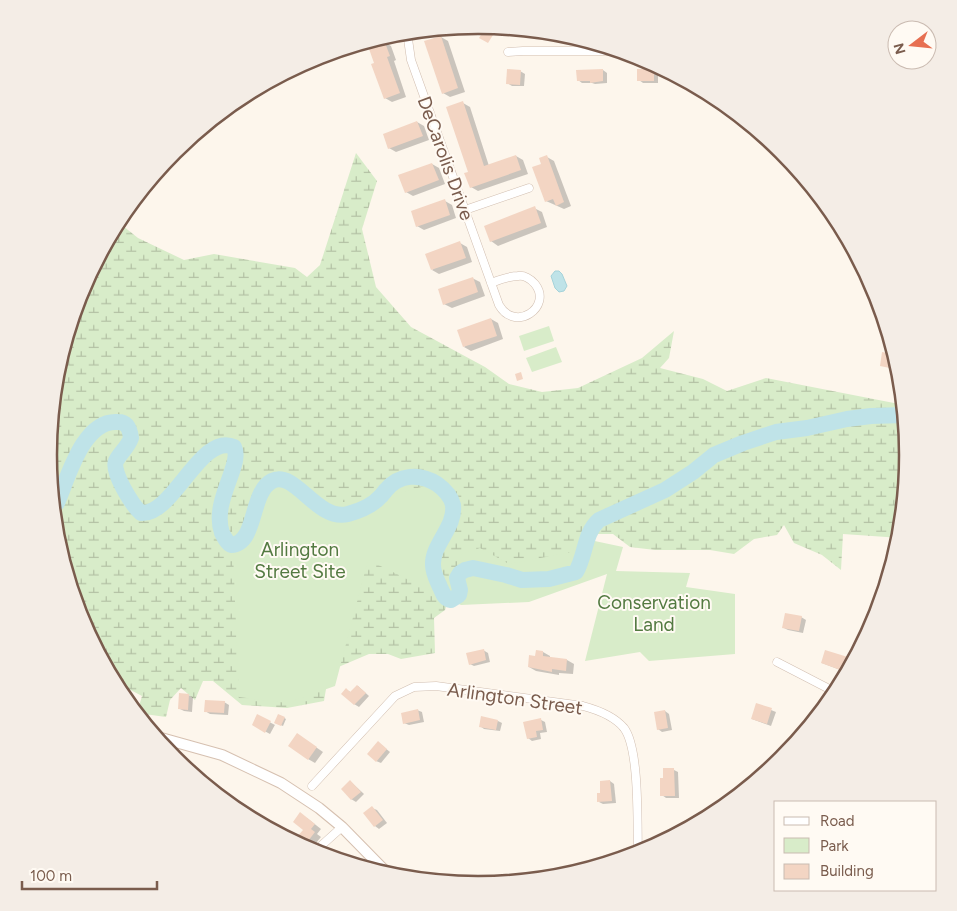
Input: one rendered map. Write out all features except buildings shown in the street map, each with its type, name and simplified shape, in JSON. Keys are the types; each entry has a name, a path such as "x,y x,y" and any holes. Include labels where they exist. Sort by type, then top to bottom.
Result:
{"main road":[{"path":"166,739 222,755 268,776 301,796 342,826 380,865"}],"street":[{"name":"DeCarolis Drive","path":"408,40 411,60 465,210 491,283 499,305 508,315 516,317 524,317 530,314 537,305 538,291 533,282 528,278 515,276 491,283"},
{"path":"508,52 598,51"},
{"path":"465,210 529,188"},
{"path":"777,662 830,689"},
{"name":"Arlington Street","path":"312,786 387,703 403,691 436,686 583,706 616,720 629,736 634,758 638,846"},
{"path":"320,846 342,826"}],"green space":[{"path":"356,153 377,181 362,229 376,287 411,327 485,367 509,384 542,392 578,388 642,358 674,331 669,358 660,368 703,379 727,391 766,378 897,403 900,456 899,483 897,511 892,537 843,534 841,570 822,555 794,543 784,525 777,535 754,539 734,554 710,550 655,550 630,547 613,534 597,534 591,546 556,585 461,559 445,610 434,618 435,653 401,659 388,654 369,654 329,671 324,701 287,708 242,705 213,681 203,681 195,700 181,688 170,700 166,717 146,714 139,705 142,696 127,688 100,642 89,617 71,565 60,511 57,456 60,400 71,346 89,294 100,269 124,227 138,238 184,260 214,254 295,268 307,277 320,265"},
{"path":"549,326 554,341 524,351 519,336"},
{"path":"556,347 562,362 532,372 526,358"},
{"name":"Arlington Street Site","path":"297,476 316,493 335,502 364,502 425,486 447,494 450,513 436,547 440,575 454,577 462,554 480,548 509,564 572,552 578,541 590,540 623,547 616,571 690,573 686,587 735,594 735,654 649,661 640,652 585,661 607,574 529,602 461,605 368,560 335,686 287,703 239,697 232,529 242,527 259,485 265,481"}],"water":[{"path":"555,271 559,271 562,274 567,286 564,291 559,292 555,288 551,276"}],"waterway":[{"path":"59,498 78,452 86,440 95,430 106,424 118,422 126,425 131,438 116,461 115,466 128,496 141,513 153,510 164,502 210,451 222,446 234,447 236,455 234,464 220,509 222,533 231,545 239,542 245,536 250,527 260,496 265,487 272,481 281,479 289,482 326,511 348,514 370,505 391,485 403,478 424,478 442,488 449,496 453,505 451,521 436,550 433,565 435,576 443,593 451,600 459,595 460,590 457,578 460,573 473,568 522,580 549,579 576,572 590,531 599,520 665,490 693,472 714,455 743,443 776,432 807,428 847,419 898,415"}],"park label":[{"name":"Conservation Land","path":"654,613"}]}
